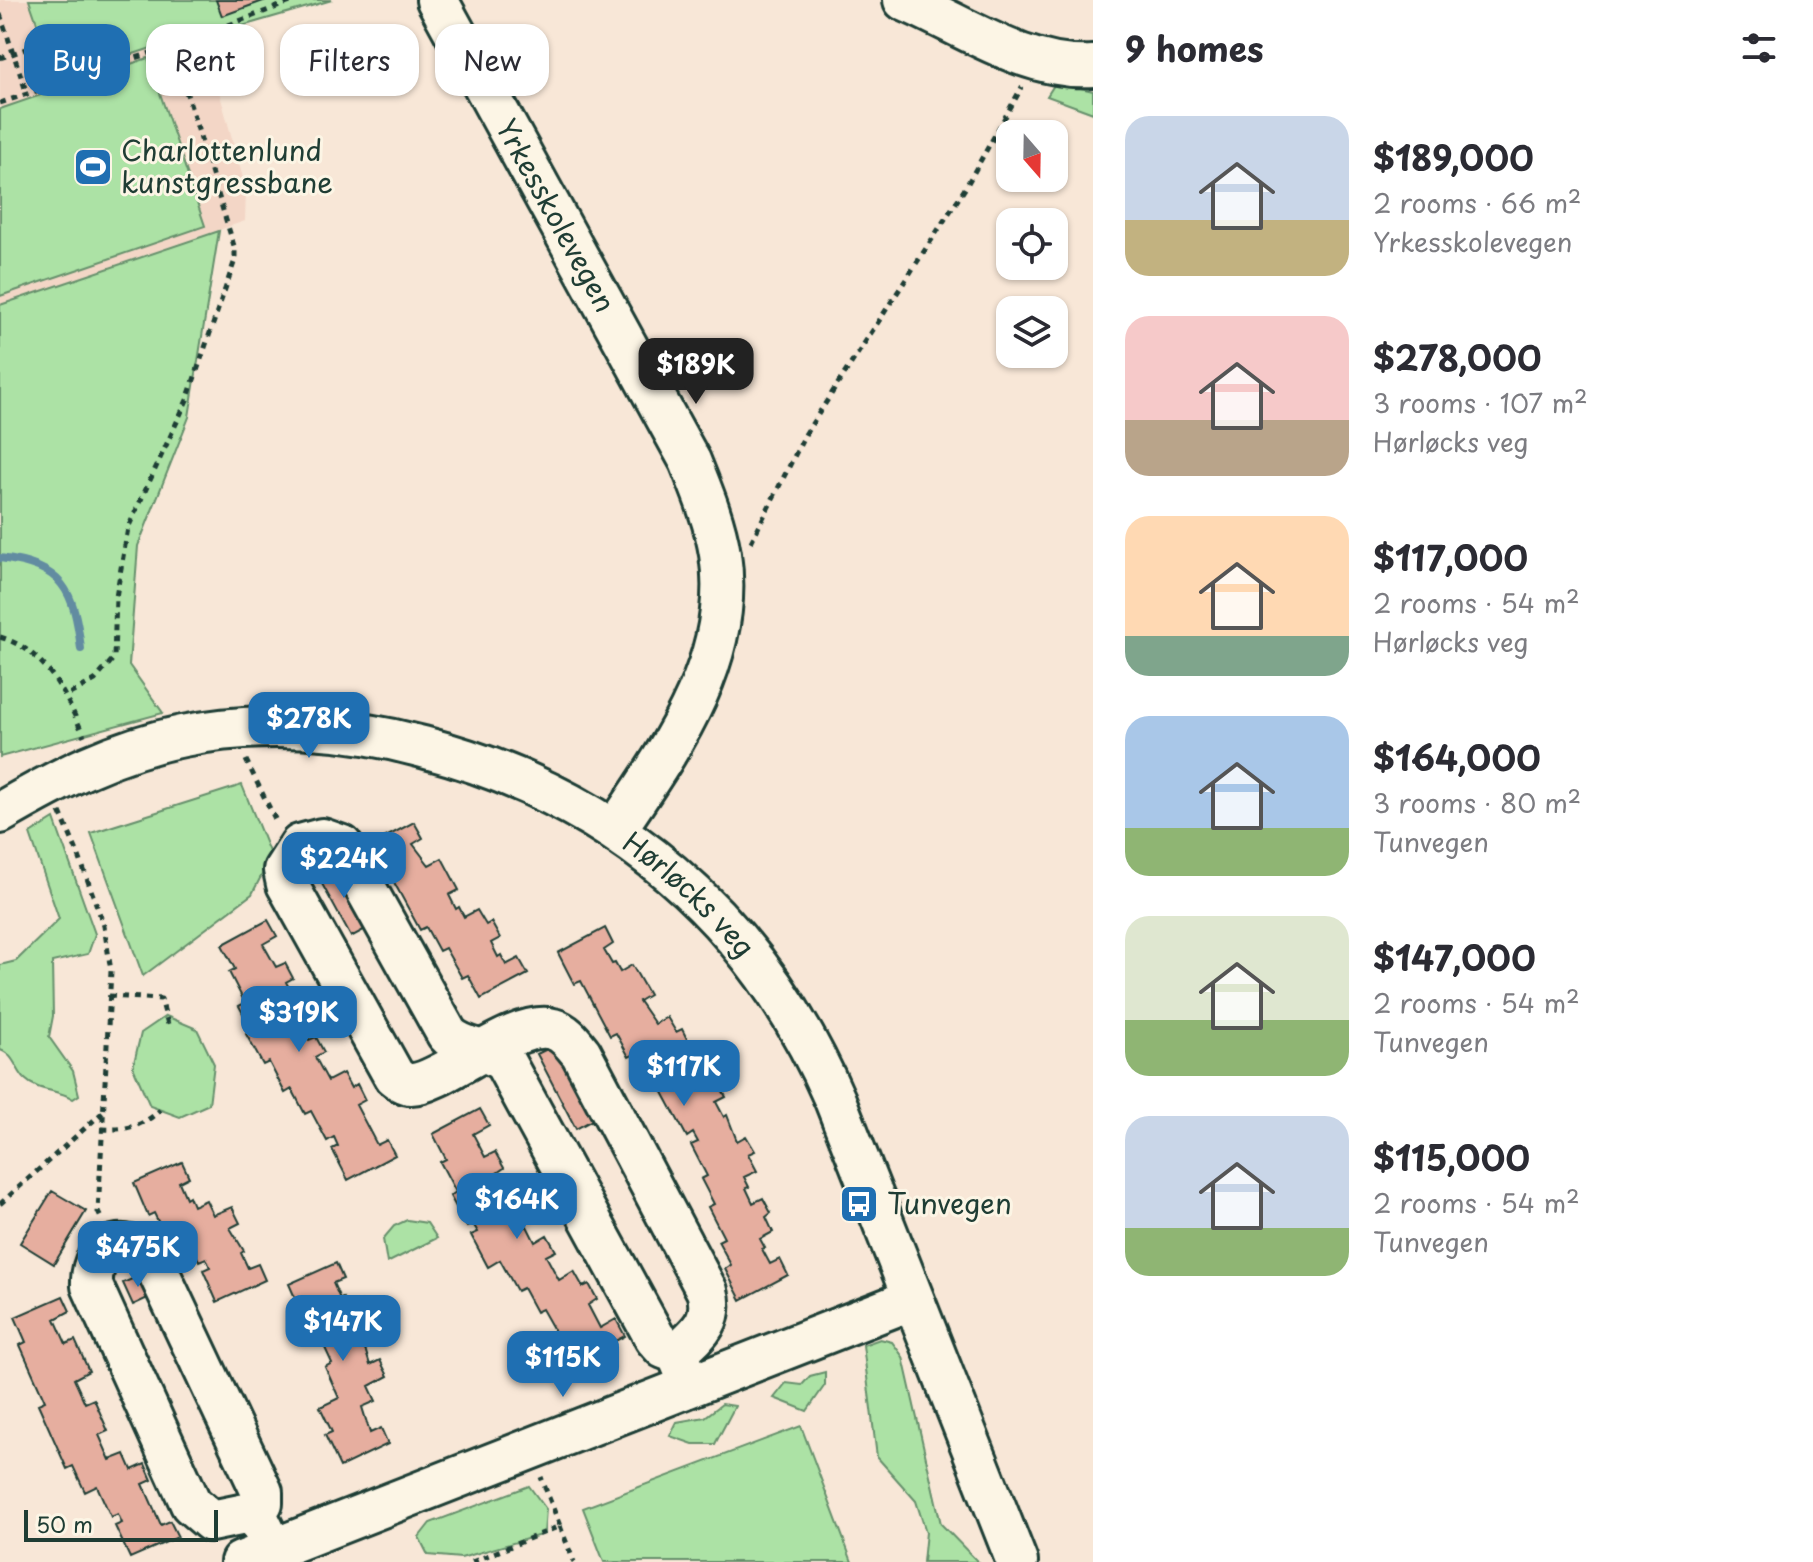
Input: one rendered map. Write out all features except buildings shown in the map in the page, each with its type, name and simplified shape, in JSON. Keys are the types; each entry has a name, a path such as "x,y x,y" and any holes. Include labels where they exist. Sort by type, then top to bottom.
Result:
{"street":[{"name":"Yrkesskolevegen","path":"437,0 690,461 706,499 720,555 721,610 705,678 687,718 616,829"},
{"path":"904,0 1034,59 1069,68 1093,66"},
{"name":"Hørløcks veg","path":"0,813 98,760 182,736 230,729 326,729 399,740 528,781 616,829 710,909 763,970 818,1061 1017,1562"},
{"path":"684,1369 655,1338 505,1063 482,1050 457,1043 447,1034 342,846 334,841 311,840 292,853 284,870 287,884 394,1076 403,1082 420,1082 482,1050 516,1036 552,1029 571,1040 581,1053 707,1291 710,1303 708,1319 684,1369"},
{"path":"255,1512 211,1521 196,1512 92,1286 94,1264 99,1255 117,1245 135,1247 150,1257 171,1295 262,1492 262,1503 255,1512 256,1555 684,1369 913,1299"}],"path":[{"path":"231,24 296,0"},
{"path":"0,14 24,85"},
{"path":"0,58 24,49"},
{"path":"750,547 806,433 964,190 1025,80"},
{"path":"0,103 24,95"},
{"path":"66,696 95,680 114,658 116,597 128,528 187,400 235,260 229,221 188,96"},
{"path":"0,637 36,656 66,696 88,745"},
{"path":"230,729 292,853"},
{"path":"45,788 79,856 104,926 111,971 98,1212 117,1245"},
{"path":"109,996 161,999 169,1028"},
{"path":"102,1129 126,1130 148,1121 160,1110"},
{"path":"0,1204 103,1112"},
{"path":"540,1474 574,1562"},
{"path":"472,1562 560,1526"}],"shaded area":[{"name":"Charlottenlund kunstgressbane","path":"0,0 332,0 249,24 146,24 146,96 220,96 246,189 245,221 0,305"}],"green space":[{"path":"29,0 332,0 249,24 146,24 146,50 130,55 130,24 37,24"},
{"name":"Charlottenlund kunstgressbane","path":"146,59 146,96 161,96 205,226 0,296 0,109 38,96 130,96 130,64"},
{"path":"1056,82 1093,91 1093,113 1047,96"},
{"path":"219,231 189,417 138,546 129,665 163,713 0,757 0,305"},
{"path":"242,785 271,857 252,894 143,976 91,833"},
{"path":"54,819 95,934 88,954 52,962 53,1016 49,1037 73,1071 79,1095 73,1099 30,1083 9,1055 0,1050 0,965 16,961 59,919 30,834"},
{"path":"166,1016 197,1029 214,1064 209,1104 180,1117 150,1106 133,1067 141,1033"},
{"path":"407,1220 427,1223 437,1238 387,1263 383,1239 394,1226"},
{"path":"880,1339 892,1342 903,1357 941,1524 978,1562 923,1562 926,1532 916,1501 877,1457 863,1345"},
{"path":"825,1372 825,1385 807,1411 774,1398 786,1383 802,1385 810,1376"},
{"path":"722,1404 735,1406 715,1444 693,1444 670,1436 677,1422 705,1417"},
{"path":"801,1426 852,1562 604,1562 583,1508"},
{"path":"529,1486 546,1509 544,1534 461,1558 428,1555 419,1537 430,1523"}],"waterway":[{"path":"0,558 38,567 62,584 74,611 81,649"}],"place":[{"name":"Charlottenlund kunstgressbane","path":"93,167"},
{"name":"Tunvegen","path":"859,1204"}]}
